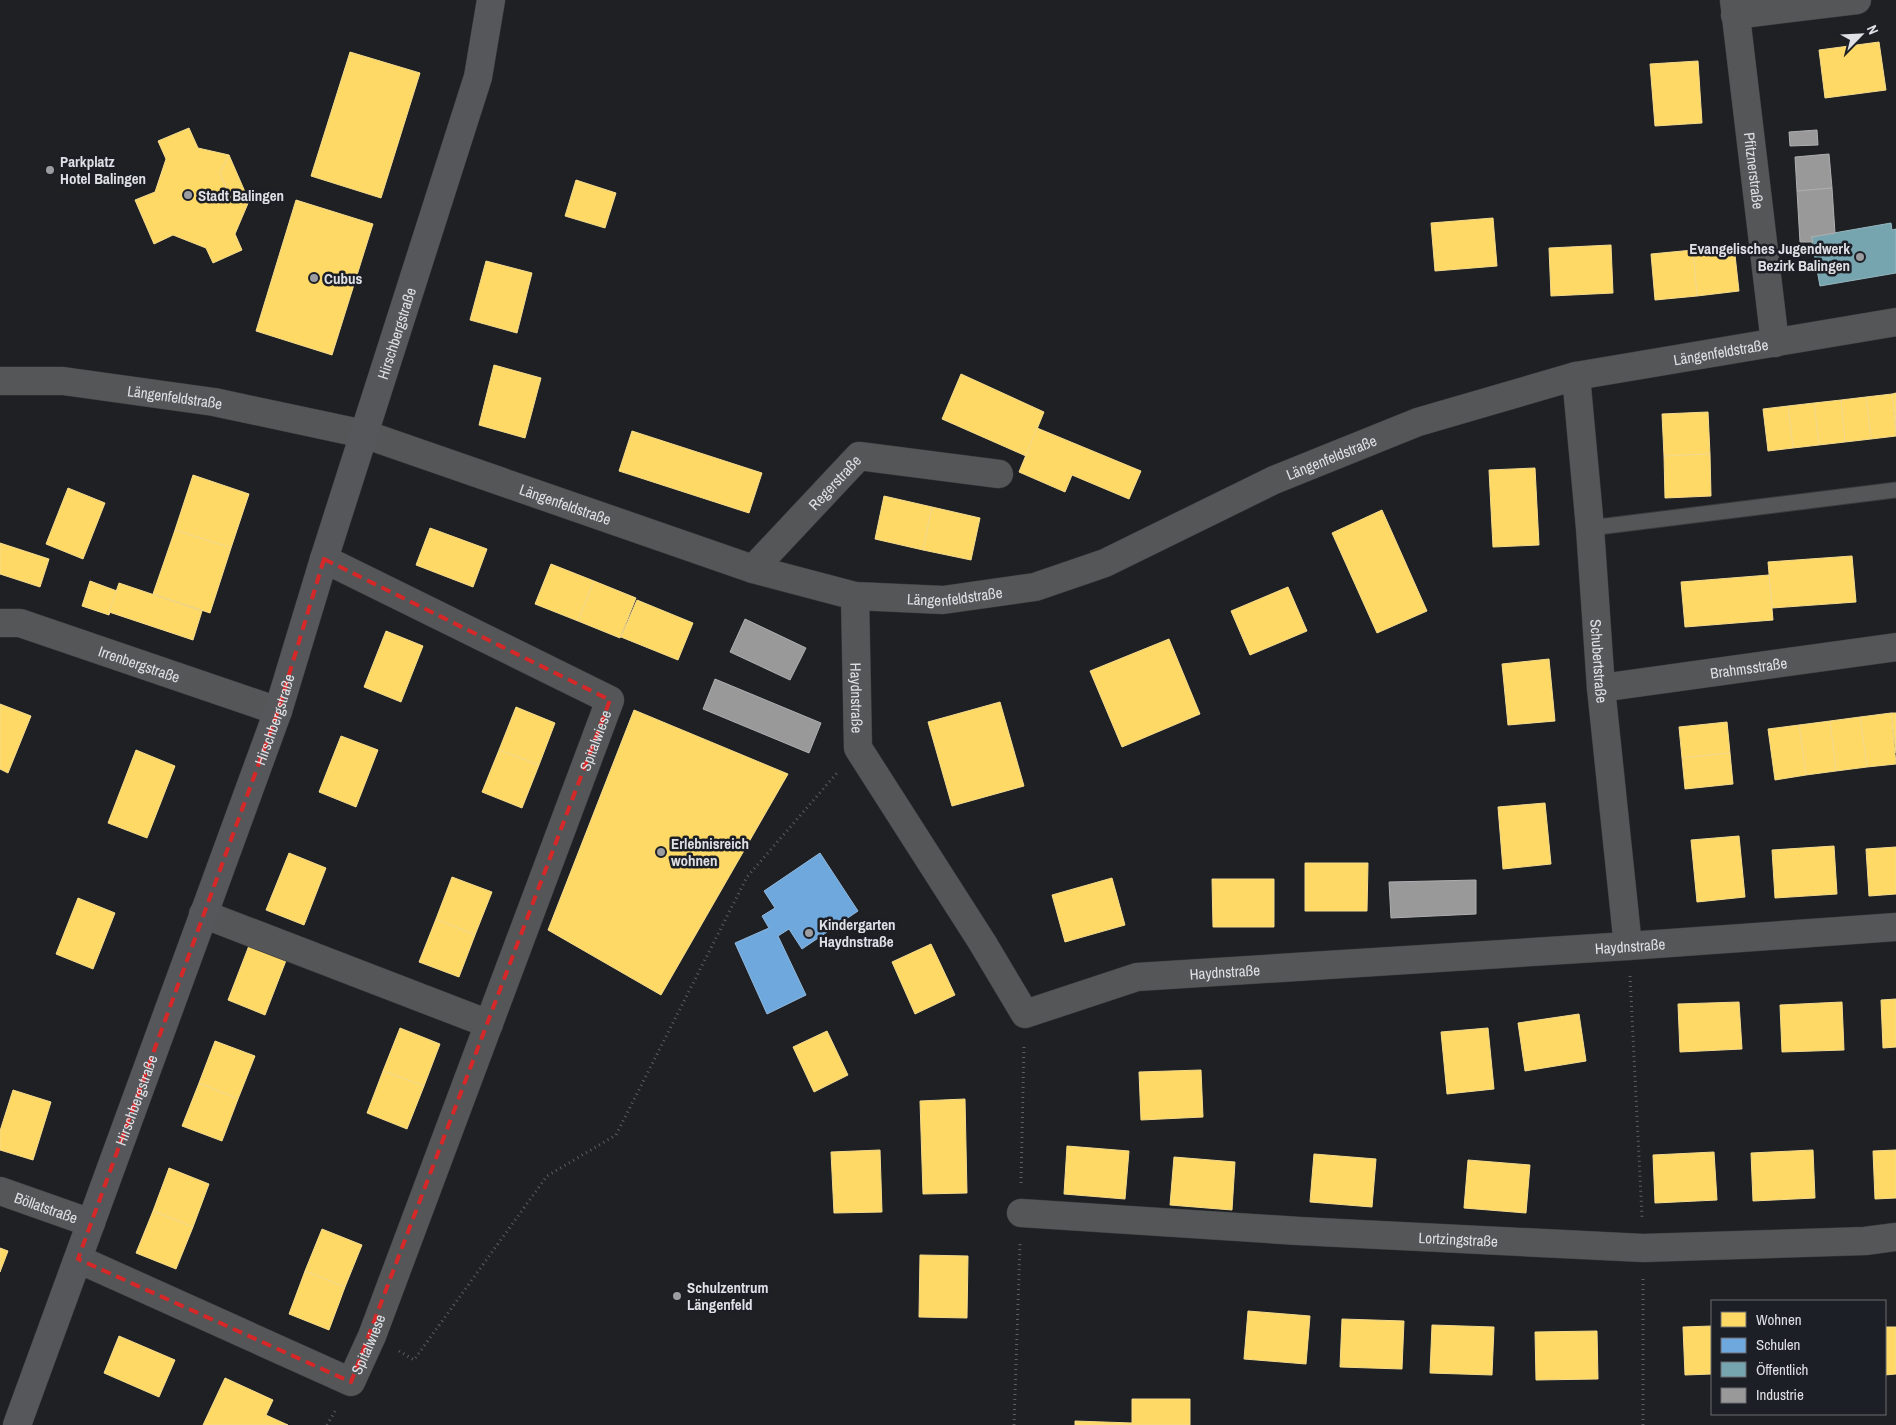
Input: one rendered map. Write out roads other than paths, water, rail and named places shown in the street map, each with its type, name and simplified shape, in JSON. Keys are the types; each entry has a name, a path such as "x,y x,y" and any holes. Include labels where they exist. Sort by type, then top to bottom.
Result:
{"street":[{"name":"Hirschbergstraße","path":"18,1425 278,710 324,558 478,77 491,0"},
{"path":"1735,7 1857,0"},
{"name":"Pfitznerstraße","path":"1735,7 1775,343"},
{"name":"Längenfeldstraße","path":"0,381 63,381 214,402 364,434 753,569 855,596 943,600 1035,587 1105,562 1274,480 1418,422 1576,376 1896,322"},
{"name":"Schubertstraße","path":"1576,376 1590,528 1601,688 1628,946"},
{"name":"Regerstraße","path":"753,569 858,456 999,474"},
{"name":"Spitalwiese","path":"78,1260 352,1382 372,1336 610,700 324,558"},
{"name":"Haydnstraße","path":"855,596 858,748 982,942 1025,1014 1136,977 1896,927"},
{"name":"Irrenbergstraße","path":"0,622 20,623 278,710"},
{"name":"Brahmsstraße","path":"1601,688 1896,647"},
{"path":"203,914 489,1024"},
{"name":"Böllatstraße","path":"0,1192 91,1223"},
{"name":"Lortzingstraße","path":"1020,1213 1299,1231 1643,1248 1865,1241 1896,1237"}],"lane":[{"path":"1590,528 1896,490"}],"place":[{"name":"Parkplatz Hotel Balingen","path":"50,170"},
{"name":"Stadt Balingen","path":"188,195"},
{"name":"Evangelisches Jugendwerk Bezirk Balingen","path":"1860,257"},
{"name":"Cubus","path":"314,278"},
{"name":"Erlebnisreich wohnen","path":"661,852"},
{"name":"Kindergarten Haydnstraße","path":"809,933"},
{"name":"Schulzentrum Längenfeld","path":"677,1296"}]}
